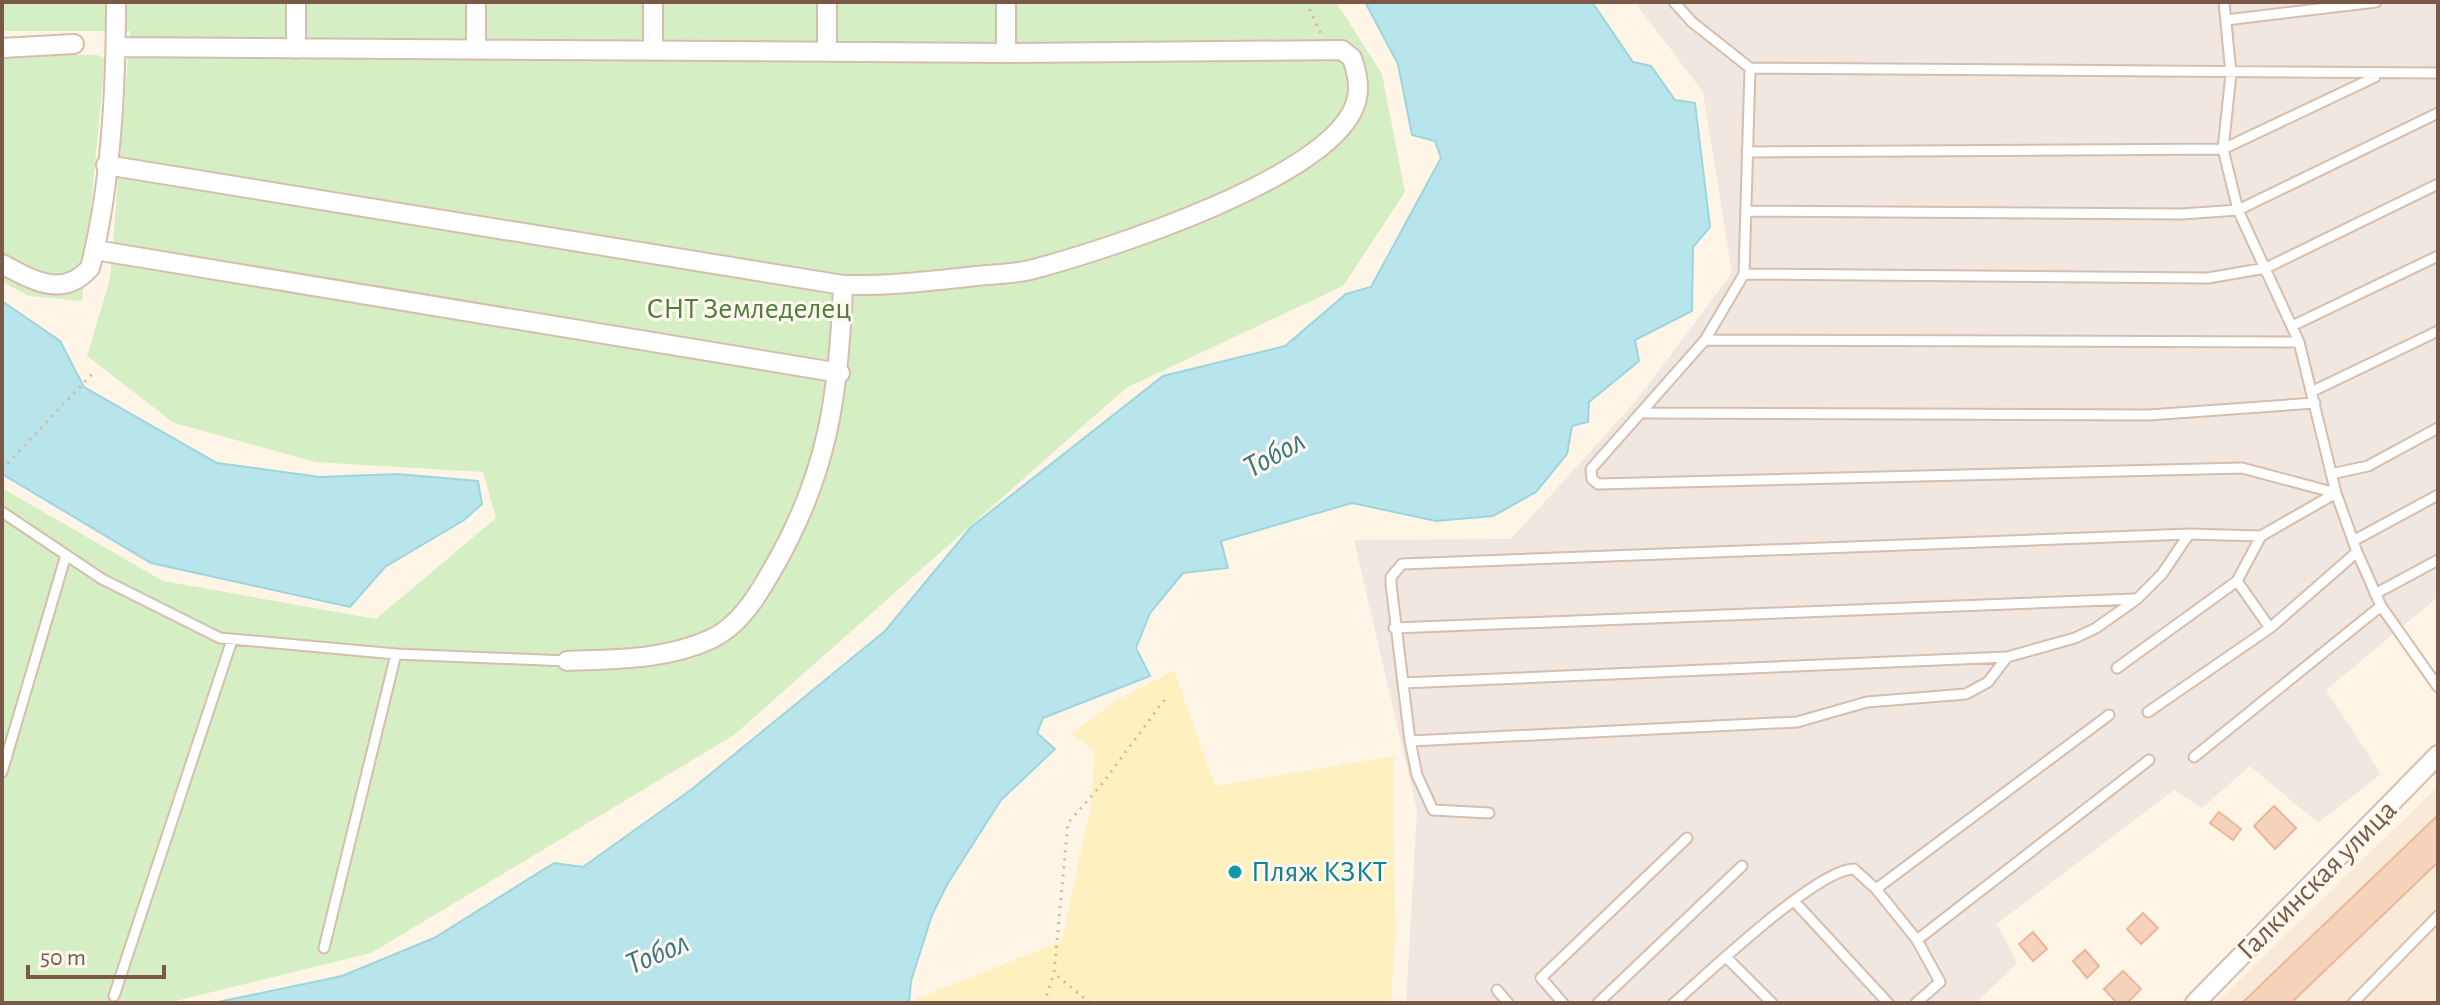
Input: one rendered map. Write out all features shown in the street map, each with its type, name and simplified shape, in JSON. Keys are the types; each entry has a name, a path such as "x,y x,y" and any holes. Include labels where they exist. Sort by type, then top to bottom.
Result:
{"street":[{"path":"2,264 38,283 61,286 79,280 90,268 106,165 116,47 116,2"},
{"path":"296,2 296,49"},
{"path":"476,2 476,50"},
{"path":"653,2 653,51"},
{"path":"827,2 827,50"},
{"path":"1006,2 1006,53"},
{"path":"2,48 74,44"},
{"path":"106,165 843,285 888,286 1028,271 1148,232 1270,182 1333,135 1355,107 1357,77 1352,58 1342,50 1006,53 116,47"},
{"path":"95,250 840,373"},
{"path":"567,661 674,653 714,638 751,608 805,508 821,461 840,373 843,285"},
{"name":"Галкинская улица","path":"2195,1003 2438,755"}],"lane":[{"path":"1674,2 1692,22 1750,68 2231,74 2284,71 2378,75 2438,73"},
{"path":"2224,2 2231,74 2223,149 2238,210 2299,342 2336,493 2357,552 2381,606 2438,687"},
{"path":"2226,20 2376,2"},
{"path":"1750,68 1744,274 1705,340 1645,413 1591,469 1592,479 1598,484 2242,468 2336,493"},
{"path":"1747,152 2223,149 2378,75"},
{"path":"1746,211 2182,214 2238,210 2438,113"},
{"path":"1744,274 2208,278 2266,268 2438,184"},
{"path":"2292,326 2438,256"},
{"path":"2313,391 2438,331"},
{"path":"1705,340 2299,342"},
{"path":"1645,413 2149,415 2315,403"},
{"path":"2331,474 2368,466 2438,428"},
{"path":"1489,813 1433,810 1417,775 1394,628 1391,577 1402,564 1411,561 2189,534 2261,536 2336,493"},
{"path":"2353,541 2438,495"},
{"path":"2,512 102,579 220,638 396,654 567,661"},
{"path":"1403,683 2007,657 2075,638 2096,628 2137,599 2162,574 2189,534"},
{"path":"2117,668 2237,581 2261,536"},
{"path":"2148,712 2270,628 2357,552"},
{"path":"2,772 66,555"},
{"path":"2375,594 2438,560"},
{"path":"2237,581 2270,628"},
{"path":"1394,628 2137,599"},
{"path":"2194,757 2381,606"},
{"path":"114,996 232,640"},
{"path":"324,948 396,654"},
{"path":"1410,741 1797,722 1867,702 1966,694 1988,682 2007,657"},
{"path":"1876,889 2109,715"},
{"path":"1917,940 2149,760"},
{"path":"1563,1003 1541,978 1687,838"},
{"path":"1598,1003 1742,866"},
{"path":"1674,1003 1794,901 1846,869 1854,869 1876,889 1917,940 1940,982 1916,1003"},
{"path":"1794,901 1888,1003"},
{"path":"2353,1003 2438,916"},
{"path":"1726,957 1772,1003"},
{"path":"1497,990 1508,1003"}],"path":[{"path":"1306,2 1329,52"},
{"path":"2,469 94,372"},
{"path":"1044,1003 1054,973 1068,823 1102,784 1168,695"},
{"path":"1054,973 1090,1003"}],"shaded area":[{"path":"1635,2 2438,2 2438,597 2326,690 2381,774 2318,823 2250,766 2202,808 2174,790 1997,924 2017,963 1976,1003 1406,1003 1417,811 1354,540 1511,539 1634,403 1732,273 1703,92"},
{"path":"2438,786 2438,1003 2216,1003"}],"green space":[{"name":"СНТ Земледелец","path":"2,2 1336,2 1382,74 1405,192 1343,286 1126,388 734,735 371,953 167,1003 2,1003 2,488 163,581 376,619 496,518 483,472 316,462 174,423 87,356 110,279 130,31 2,31"},
{"path":"2,54 97,55 105,58 82,301 29,296 2,282"}],"sand":[{"name":"Пляж КЗКТ","path":"1174,670 1215,786 1393,756 1395,940 1391,1003 916,1003 916,999 1062,941 1091,804 1095,752 1072,733 1112,703"}],"water":[{"name":"Тобол","path":"1365,2 1592,2 1633,62 1651,66 1675,100 1695,103 1710,227 1693,247 1692,311 1635,340 1639,361 1589,402 1588,422 1572,426 1567,454 1536,492 1493,516 1436,521 1352,503 1221,541 1228,568 1183,573 1150,613 1136,648 1150,676 1043,718 1037,733 1055,749 1001,800 948,883 932,915 911,981 909,1003 213,1003 342,976 434,938 554,863 583,867 692,789 885,631 971,527 1163,376 1285,346 1346,294 1371,287 1441,158 1435,141 1412,135 1398,64"},
{"path":"2,301 60,341 84,387 217,463 320,477 397,474 478,481 482,504 464,520 385,567 350,607 151,563 2,474"}],"building":[{"path":"2274,806 2296,828 2275,849 2254,826"},
{"path":"2219,812 2241,829 2233,840 2210,823"},
{"path":"2438,815 2438,862 2291,1003 2242,1003"},
{"path":"2143,913 2158,928 2141,944 2127,929"},
{"path":"2033,932 2047,949 2033,961 2019,944"},
{"path":"2085,950 2099,966 2087,978 2073,961"},
{"path":"2123,971 2141,989 2127,1003 2117,1003 2104,989"}],"place":[{"name":"Пляж КЗКТ","path":"1235,872"}]}
